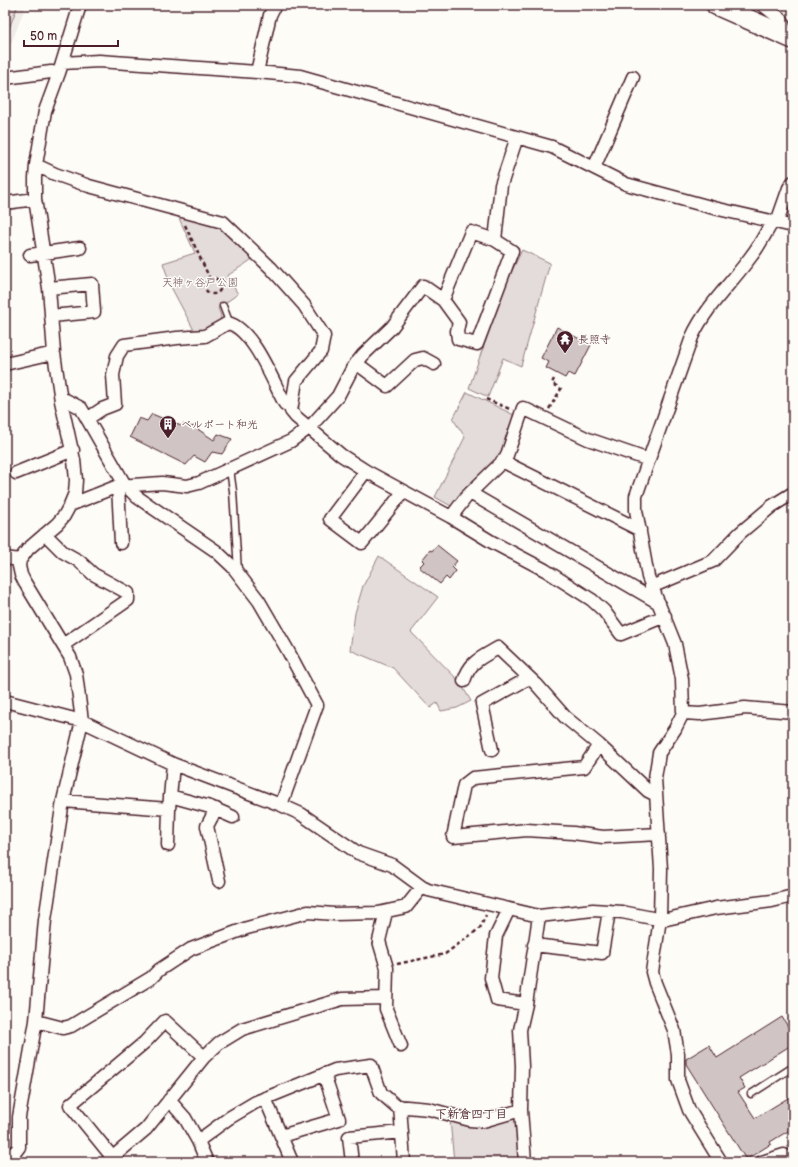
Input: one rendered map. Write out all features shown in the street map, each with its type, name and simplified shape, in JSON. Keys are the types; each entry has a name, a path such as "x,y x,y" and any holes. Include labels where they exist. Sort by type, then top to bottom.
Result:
{"main road":[{"path":"716,5 791,37"}],"street":[{"path":"8,1159 19,1147 18,1117 36,1021 45,920 63,801 82,721 76,674 70,657 21,574 19,566 20,560 28,549 57,524 70,505 75,493 76,480 72,450 61,400 54,353 49,288 35,199 36,165 46,111 80,5"},
{"path":"257,72 270,15 275,5"},
{"path":"763,5 782,20 791,37"},
{"path":"5,78 51,72 61,68 99,61 300,76 552,147 626,184 714,208 793,226"},
{"path":"594,168 633,77"},
{"path":"495,240 501,185 517,137"},
{"path":"36,165 55,174 89,186 223,222 271,268 304,305 324,336 321,351 296,381 290,411 308,428 341,455 366,471 545,570 592,600 604,611 621,634 665,616"},
{"path":"721,1162 689,1110 678,1080 678,1054 674,1030 652,972 660,919 661,869 654,778 659,753 675,729 683,712 682,679 675,644 648,577 636,510 636,496 692,337 698,324 722,290 752,255 775,221 793,182"},
{"path":"5,203 35,199"},
{"path":"70,505 121,485 162,483 187,486 199,483 291,441 308,428 338,396 352,368 392,327 423,286 443,300 459,322 457,331 458,339 477,344 512,251 495,240 471,232 443,300"},
{"path":"30,254 80,248"},
{"path":"49,288 92,284 94,312 51,316"},
{"path":"87,419 102,408 115,404 113,375 117,356 124,345 205,336 228,323 235,325 255,346 284,404 291,407"},
{"path":"5,364 54,353"},
{"path":"356,364 387,386 415,360 424,358 434,364"},
{"path":"61,400 66,400 81,408 121,485 216,551 238,574 259,602 288,649 316,705 282,805"},
{"path":"451,517 470,494 506,458 523,408 588,439 649,460"},
{"path":"16,473 72,450"},
{"path":"502,461 640,530"},
{"path":"366,471 330,519 362,543 404,491"},
{"path":"121,485 121,543"},
{"path":"651,587 713,561 740,534 772,506 793,493"},
{"path":"470,494 659,603"},
{"path":"45,534 63,552 79,562 93,574 128,593 128,600 63,645"},
{"path":"5,558 20,560"},
{"path":"464,681 467,670 475,662 498,648 529,678 565,717 599,745 648,791 656,795"},
{"path":"492,750 482,704 529,678"},
{"path":"5,701 82,721 173,764 282,805 301,814 358,853 392,865 428,890 539,916 593,910 660,919 668,919 716,908 772,901 793,896"},
{"path":"683,712 700,714 745,708 793,712"},
{"path":"599,745 584,767 473,778 464,785 452,837 527,830 573,833 603,837 659,834"},
{"path":"168,845 169,809 173,764"},
{"path":"170,796 216,809 233,817"},
{"path":"63,801 169,809"},
{"path":"216,809 207,826 219,881"},
{"path":"36,1021 63,1028 71,1026 151,978 159,970 191,949 247,928 308,912 334,914 386,912 406,907 422,887"},
{"path":"509,910 496,936 491,978 497,1000 526,1004"},
{"path":"386,912 380,941 386,966 386,1009 401,1046"},
{"path":"534,945 602,953 610,912"},
{"path":"525,1162 521,1110 522,1066 520,1030 526,1004 539,916"},
{"path":"204,1057 166,1021 145,1042 70,1105 110,1160 146,1129 204,1057 219,1043 242,1029 342,999 386,998"},
{"path":"198,1141 229,1118 256,1102 335,1070 371,1064 381,1094 396,1106 429,1109 470,1120 483,1121 521,1110"},
{"path":"281,1136 339,1119 324,1074"},
{"path":"265,1098 292,1162"},
{"path":"168,1100 185,1118 198,1141 207,1162"},
{"path":"400,1106 404,1162"},
{"path":"352,1162 349,1137 402,1132"},
{"path":"762,1162 784,1155 793,1160"}],"lane":[{"path":"222,306 228,319 228,323"},
{"path":"230,469 233,490 238,574"},
{"path":"751,1094 793,1068"}],"path":[{"path":"184,222 210,279"},
{"path":"215,278 221,283 220,291 215,294 208,292 205,287 206,282 210,279 215,278"},
{"path":"547,414 561,389 552,384 554,379"},
{"path":"486,399 514,410"},
{"path":"386,966 445,954 480,928 490,905"}],"shaded area":[{"path":"5,5 26,5 11,44 5,47"}],"green space":[{"path":"5,5 18,5 5,39"},
{"name":"天神ヶ谷戸公園","path":"178,216 219,225 254,258 227,276 238,294 218,308 221,316 220,321 202,331 195,332 171,287 163,263 195,253"},
{"path":"522,250 550,263 521,366 503,358 488,397 469,388 504,287"},
{"path":"467,392 514,415 500,455 451,506 435,497 465,437 453,419"},
{"path":"379,556 438,597 411,632 459,681 471,701 457,708 441,711 437,703 430,708 393,668 350,650 355,613 363,586"},
{"path":"511,1118 518,1120 521,1162 454,1162 450,1120"}],"building":[{"path":"557,327 591,345 575,376 568,373 565,378 546,368 549,362 541,358"},
{"name":"ベルポート和光","path":"152,414 181,426 183,424 193,426 214,440 218,434 232,439 222,454 212,452 205,462 194,456 186,465 130,437 139,418 147,421"},
{"path":"437,545 457,561 452,567 456,571 449,580 446,577 440,584 419,567 424,562 422,560 430,550 432,551"},
{"path":"782,1017 793,1035 793,1044 739,1078 745,1088 738,1092 755,1118 793,1095 793,1128 770,1142 771,1144 747,1159 686,1064 686,1059 709,1045 717,1058"}],"place":[{"name":"長照寺","path":"565,354"},
{"name":"ベルポート和光","path":"168,439"}],"district":[{"name":"下新倉四丁目","path":"471,1114"}]}
